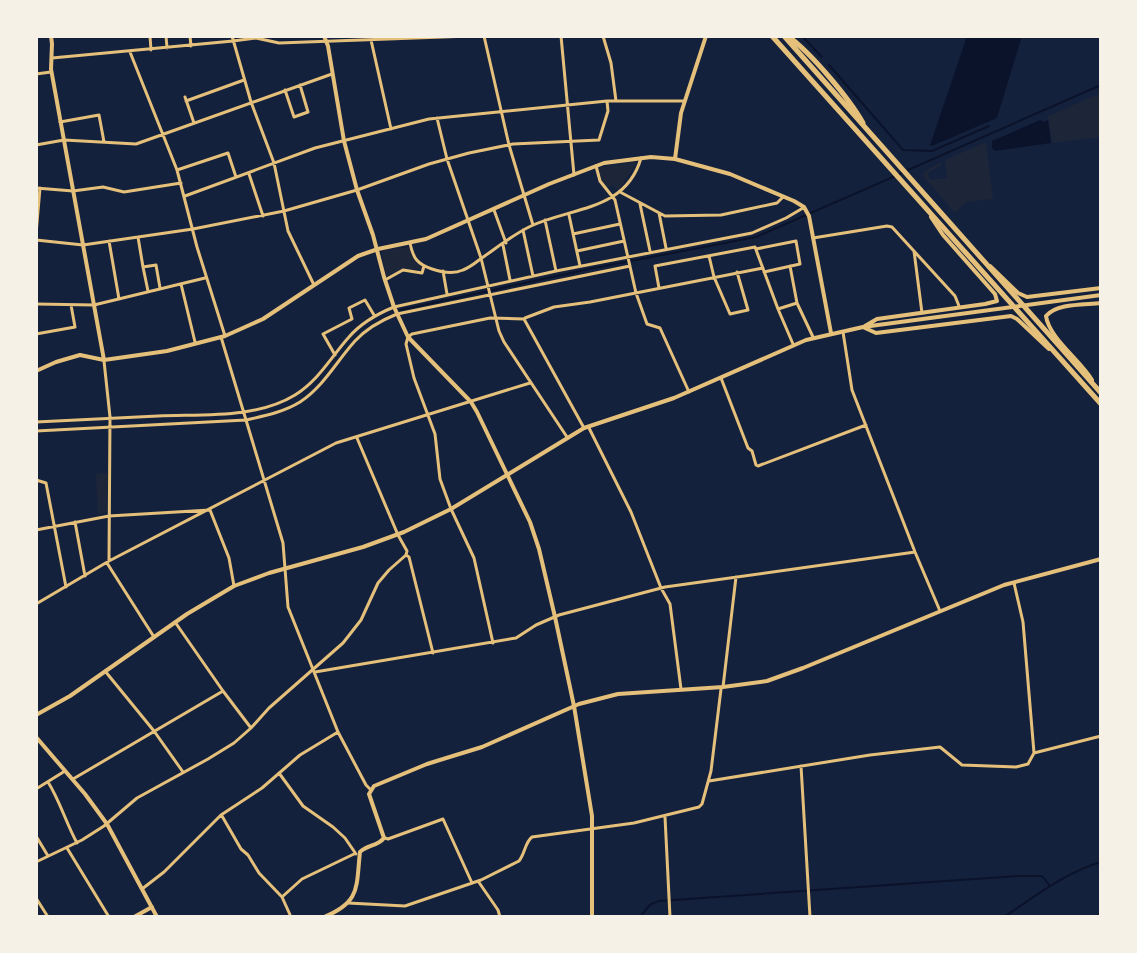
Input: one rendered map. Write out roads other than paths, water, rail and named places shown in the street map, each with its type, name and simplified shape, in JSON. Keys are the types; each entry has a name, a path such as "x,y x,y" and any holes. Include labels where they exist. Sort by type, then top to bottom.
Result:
{"highway":[{"path":"786,36 895,168"},
{"path":"772,37 982,260 1100,392"},
{"path":"902,176 924,205 1101,404"}],"street":[{"path":"51,36 51,72 104,360 110,419 108,562 154,637"},
{"path":"150,36 151,50"},
{"path":"166,36 167,48"},
{"path":"190,36 191,46"},
{"path":"202,36 203,45"},
{"path":"324,36 344,141 394,307 408,337 471,402 535,536 574,706 591,804 592,917"},
{"path":"51,58 203,45 233,39 327,43 470,36"},
{"path":"484,36 509,145 533,225"},
{"path":"561,36 574,175"},
{"path":"603,36 611,63 616,101"},
{"path":"675,159 677,132 706,36"},
{"path":"233,39 251,102 274,163 288,231 314,285"},
{"path":"371,40 391,129"},
{"path":"130,52 164,134 185,196 243,412 283,543 288,607 338,732 371,790"},
{"path":"36,74 51,72"},
{"path":"36,145 64,140 136,144 333,73"},
{"path":"194,123 186,99 244,80"},
{"path":"285,90 294,117 308,112 300,85"},
{"path":"181,183 124,192 103,187 73,191 38,188 36,237 83,245 193,229 284,211 447,159 509,145 599,140 608,111 607,101"},
{"path":"185,196 315,148 437,118 607,101 685,101"},
{"path":"60,122 99,115 104,142"},
{"path":"437,118 504,342 567,437"},
{"path":"177,170 228,153 236,177"},
{"path":"36,371 80,355 104,360 167,351 223,337 263,319 358,256 426,239 604,163 655,156 730,174 783,196 806,212 831,333"},
{"path":"410,243 413,257 424,266 443,271 463,270 533,225 569,215 613,197 634,174 641,158"},
{"path":"596,166 600,181 613,197 636,293 647,324 660,328 689,392"},
{"path":"248,172 263,216"},
{"path":"620,192 665,216 682,217 721,215 777,203 783,196"},
{"path":"640,204 650,252"},
{"path":"36,715 70,696 175,622 234,586 398,535 451,509 586,427 689,392 813,337 997,301 943,235 924,205"},
{"path":"494,210 510,281"},
{"path":"36,431 246,420 275,413 302,400 323,383 363,333 397,314 629,262 650,252 752,233 806,212"},
{"path":"659,213 666,250"},
{"path":"569,215 580,267"},
{"path":"545,220 556,271"},
{"path":"573,234 620,224"},
{"path":"813,238 887,226 895,230 955,296 959,308"},
{"path":"523,230 533,276"},
{"path":"138,237 148,292"},
{"path":"109,241 119,299"},
{"path":"577,251 624,241"},
{"path":"493,643 474,558 440,479 435,434 414,378 406,344 408,337 495,318 524,319 554,307 636,293 737,272 800,264 796,241 655,266 659,288"},
{"path":"756,249 794,345"},
{"path":"914,251 924,316"},
{"path":"709,256 714,277 730,314 748,310 737,272"},
{"path":"982,260 1018,293 1027,297 1101,288"},
{"path":"36,422 243,412 277,403 297,394 319,376 350,336 374,316 394,307 556,271 629,262"},
{"path":"143,267 156,265 160,288"},
{"path":"385,280 403,270 422,273 424,266"},
{"path":"790,266 797,303 813,337"},
{"path":"443,271 447,294"},
{"path":"36,304 94,305 207,278"},
{"path":"181,284 195,345"},
{"path":"924,316 1101,295"},
{"path":"335,355 323,334 352,319 349,308 365,300 374,316"},
{"path":"778,309 797,303"},
{"path":"1100,392 1085,369 1052,331 1046,318 1053,310 1101,303"},
{"path":"36,334 75,327 71,305"},
{"path":"863,327 876,333 1011,316 1058,355"},
{"path":"524,319 631,512 672,610 681,689"},
{"path":"842,331 852,390 940,611"},
{"path":"721,377 758,466 866,425"},
{"path":"36,604 108,562 336,443 530,383"},
{"path":"357,438 407,551 433,653"},
{"path":"36,480 46,483 66,587"},
{"path":"36,530 109,516 210,510"},
{"path":"210,510 229,558 234,586"},
{"path":"75,522 85,576"},
{"path":"314,671 516,638 555,617 661,588 915,552"},
{"path":"36,862 77,843 107,824 137,798 234,743 352,633 378,583 406,555"},
{"path":"384,838 369,794 374,786 427,764 482,747 574,706 618,694 757,683 782,676 1013,582 1101,559"},
{"path":"348,903 405,906 478,881 519,861 532,837 634,823 699,807 711,771 736,577"},
{"path":"709,781 940,747 962,765 1016,767 1028,764 1034,753 1025,634 1013,582"},
{"path":"175,622 251,728"},
{"path":"105,671 184,773"},
{"path":"73,779 223,691"},
{"path":"142,889 164,872 221,815 300,755 338,732"},
{"path":"1034,753 1101,736"},
{"path":"36,737 107,824 157,917"},
{"path":"801,766 810,917"},
{"path":"36,789 65,771"},
{"path":"279,773 303,806 333,827 358,853 356,888 348,903 324,917"},
{"path":"48,782 77,843"},
{"path":"221,815 241,849 282,897 291,917"},
{"path":"665,817 670,917"},
{"path":"384,838 443,819 472,883"},
{"path":"36,836 48,856"},
{"path":"282,897 302,879 384,838"},
{"path":"67,848 109,917"},
{"path":"478,881 500,917"},
{"path":"36,898 48,917"},
{"path":"134,917 152,907"}],"waterway":[{"path":"802,36 822,57"},
{"path":"829,65 903,150 932,151 989,126"},
{"path":"908,170 1101,85"},
{"path":"400,310 756,237 902,173"},
{"path":"1004,917 1063,879 1101,862"},
{"path":"642,914 651,904 659,901 1019,876 1042,876 1050,886"}]}
